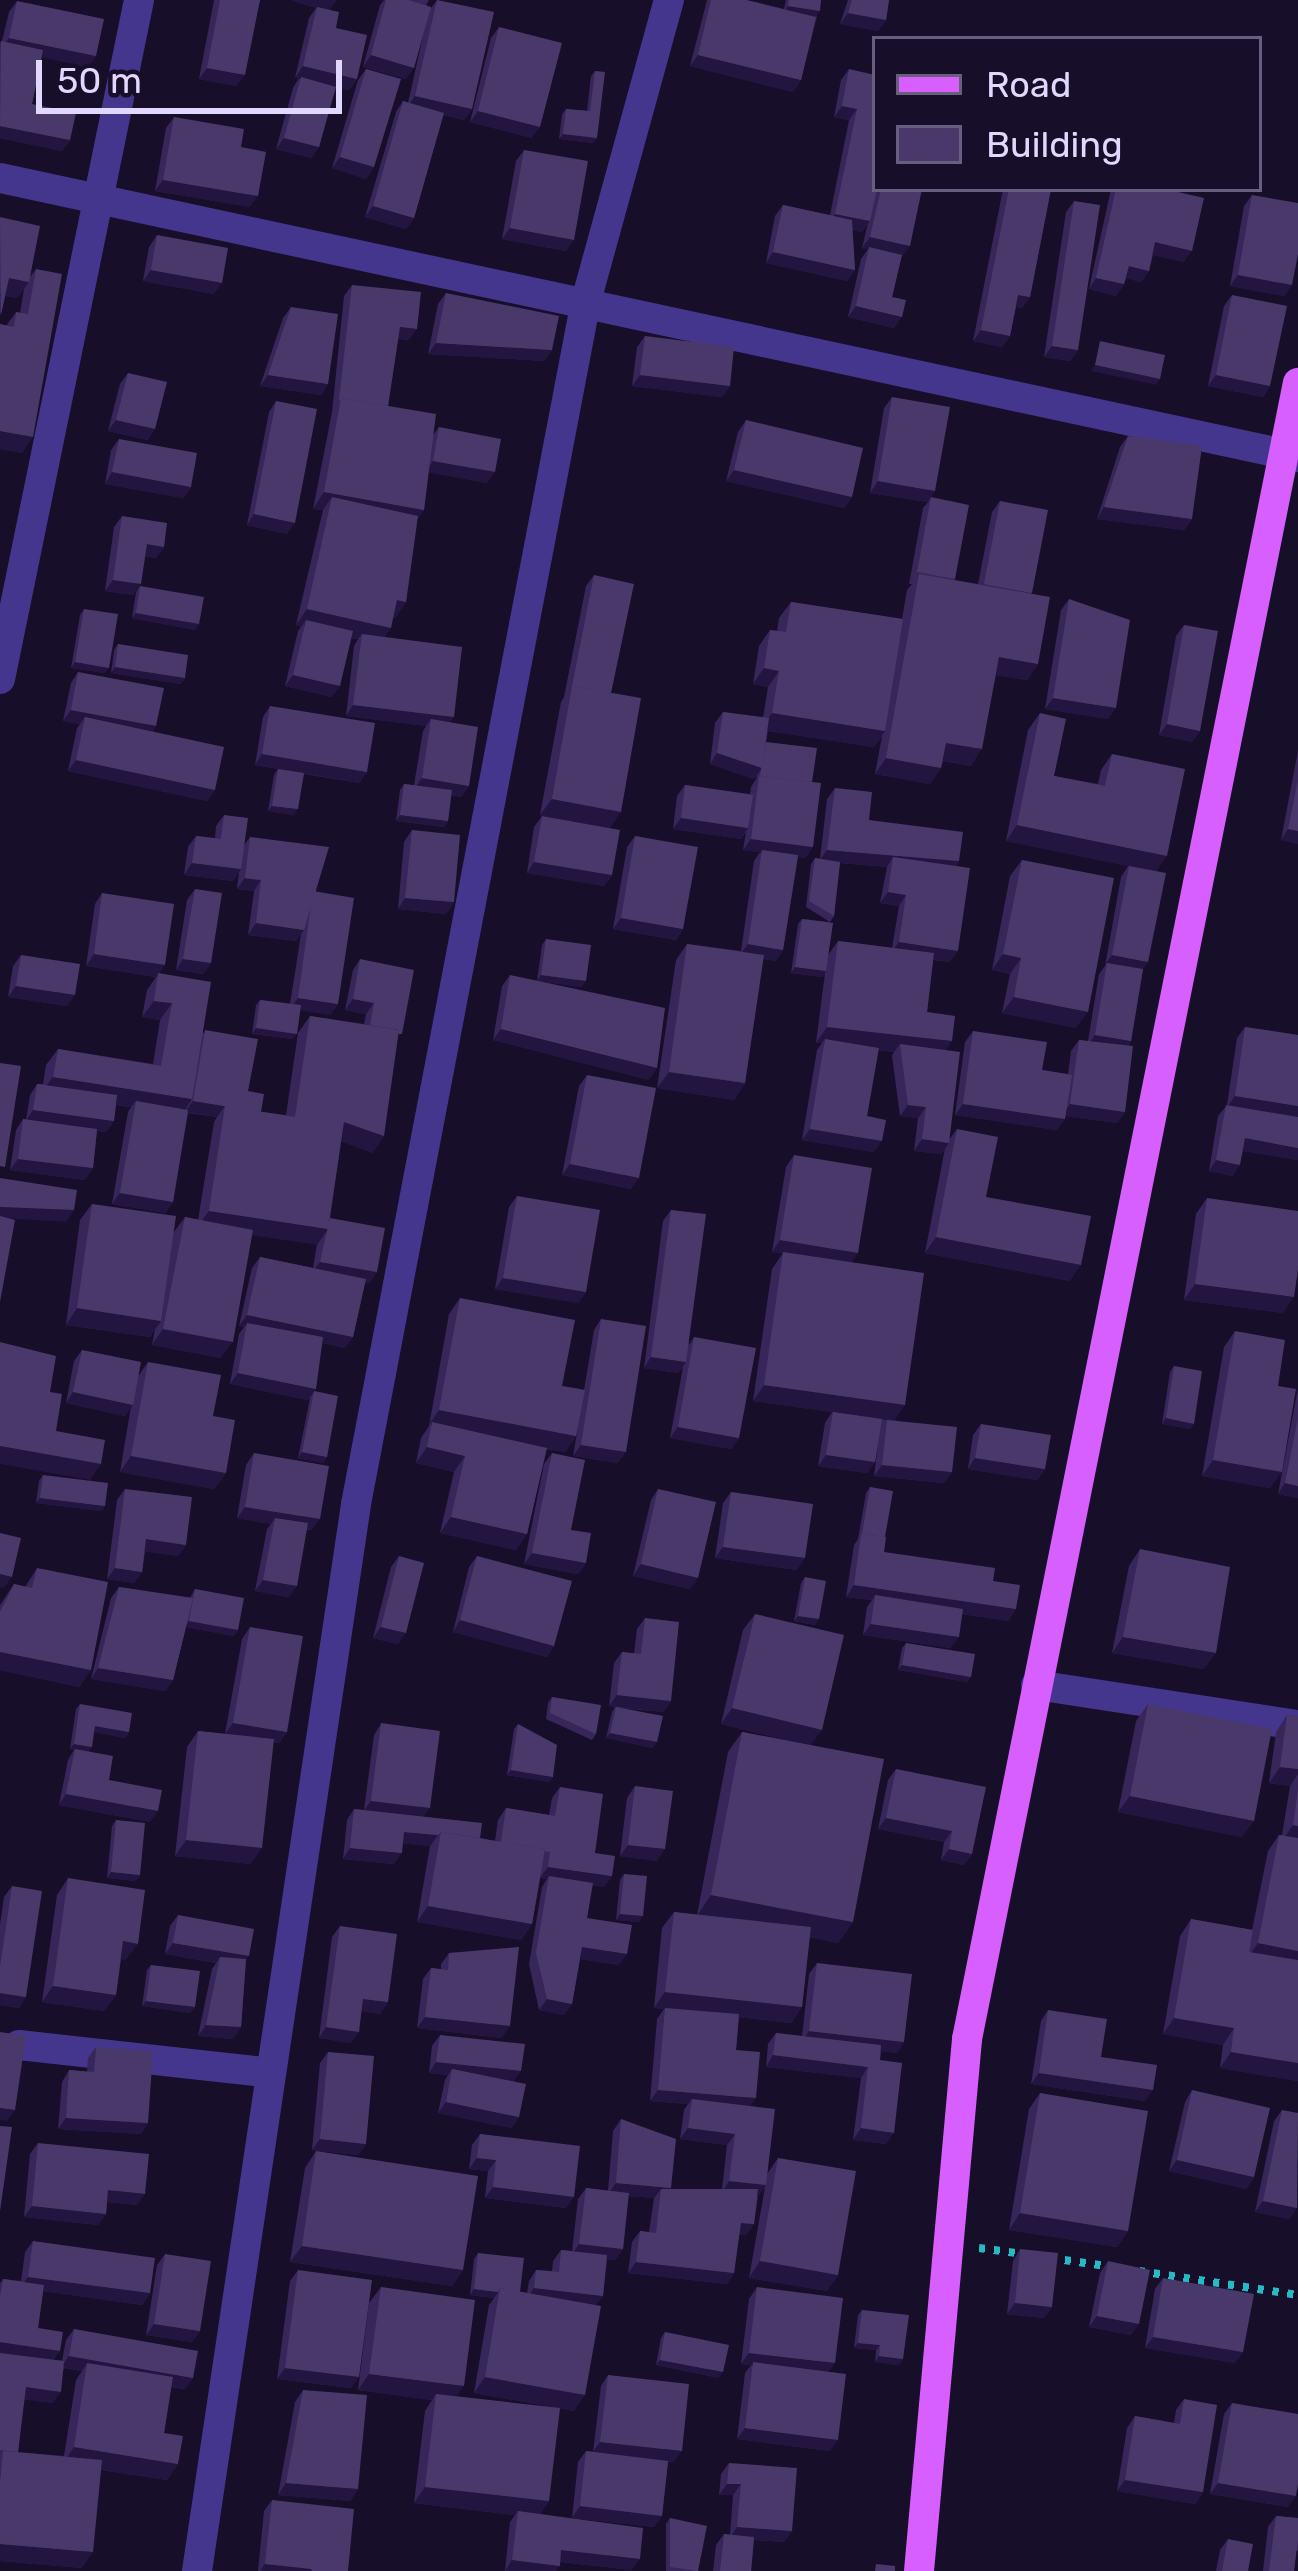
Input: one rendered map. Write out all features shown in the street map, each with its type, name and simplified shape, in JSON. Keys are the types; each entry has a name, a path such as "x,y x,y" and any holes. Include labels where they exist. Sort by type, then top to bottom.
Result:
{"main road":[{"path":"919,2571 967,2039 1290,456 1298,383"}],"street":[{"path":"0,679 8,599 100,201 140,0"},
{"path":"197,2571 264,2072 356,1504 586,301 669,0"},
{"path":"0,178 1290,456"},
{"path":"1036,1684 1298,1725"},
{"path":"19,2044 264,2072"}],"path":[{"path":"951,2243 1298,2295"}],"building":[{"path":"220,0 260,0 245,75 207,68"},
{"path":"386,0 431,7 414,68 371,55"},
{"path":"437,0 494,12 472,109 415,96"},
{"path":"711,0 746,0 816,17 801,80 698,55"},
{"path":"789,0 821,0 820,11 788,6"},
{"path":"852,0 889,0 886,20 848,13"},
{"path":"17,1 104,19 96,56 9,38"},
{"path":"317,7 339,12 336,28 367,35 357,79 303,66"},
{"path":"499,27 562,43 540,127 478,111"},
{"path":"1,41 43,50 32,104 76,113 70,140 0,126"},
{"path":"366,69 401,79 374,167 340,157"},
{"path":"849,69 872,74 872,192 876,192 870,221 835,214 857,109 842,106"},
{"path":"595,71 605,72 597,138 563,134 566,109 590,111"},
{"path":"301,77 336,87 319,147 284,138"},
{"path":"403,101 444,113 414,218 373,206"},
{"path":"174,117 244,129 241,147 266,152 258,196 163,180"},
{"path":"524,150 588,161 574,240 510,228"},
{"path":"880,192 921,192 910,246 870,237"},
{"path":"1008,192 1050,192 1030,297 1018,295 1010,336 981,330"},
{"path":"1115,192 1178,192 1204,198 1192,251 1155,242 1149,271 1129,266 1124,284 1096,278"},
{"path":"1252,195 1298,203 1298,254 1292,285 1238,275"},
{"path":"1074,201 1100,205 1078,350 1052,346"},
{"path":"783,205 852,220 855,270 773,252"},
{"path":"0,217 40,226 29,282 9,278 1,315"},
{"path":"157,235 228,248 222,283 151,270"},
{"path":"869,247 902,255 892,297 906,300 902,317 856,306"},
{"path":"36,269 62,274 33,437 0,431 0,324 14,327 16,312 28,314"},
{"path":"352,285 421,292 417,329 400,327 388,406 339,400"},
{"path":"446,293 559,316 552,350 436,343"},
{"path":"1232,295 1287,306 1270,386 1216,375"},
{"path":"291,307 338,314 328,384 268,375"},
{"path":"645,336 734,347 730,386 640,375"},
{"path":"1100,341 1165,355 1160,379 1095,365"},
{"path":"128,373 167,382 155,429 116,420"},
{"path":"892,397 950,407 935,491 878,481"},
{"path":"341,398 436,414 424,510 324,492"},
{"path":"276,401 317,409 295,523 254,514"},
{"path":"746,420 863,448 852,497 734,470"},
{"path":"439,427 501,439 495,472 433,461"},
{"path":"1128,436 1202,446 1192,519 1104,507"},
{"path":"119,439 197,453 191,487 112,472"},
{"path":"332,497 418,516 406,602 397,600 391,628 307,609"},
{"path":"931,497 969,505 955,579 917,572"},
{"path":"1000,501 1048,510 1032,593 984,584"},
{"path":"122,516 167,523 164,547 147,544 141,584 113,580"},
{"path":"919,574 1050,597 1038,664 999,657 982,749 946,743 941,768 886,758"},
{"path":"594,575 634,584 611,693 572,686"},
{"path":"140,586 204,597 199,624 136,613"},
{"path":"1069,599 1130,620 1116,708 1053,698"},
{"path":"791,602 903,619 885,731 772,713 779,671 764,668 770,630 786,632"},
{"path":"84,609 118,614 109,668 75,662"},
{"path":"306,620 353,631 340,686 293,675"},
{"path":"1184,625 1218,631 1200,731 1167,724"},
{"path":"362,634 462,647 454,717 353,705"},
{"path":"118,644 188,655 185,678 115,667"},
{"path":"78,672 164,688 156,726 71,710"},
{"path":"572,686 641,698 621,812 552,799"},
{"path":"270,706 375,723 367,772 262,754"},
{"path":"723,712 769,718 762,768 717,753"},
{"path":"1040,713 1066,719 1054,776 1105,786 1112,754 1185,769 1167,856 1017,825"},
{"path":"85,717 224,747 215,790 76,760"},
{"path":"431,719 478,727 469,786 422,778"},
{"path":"766,742 817,748 812,782 760,776"},
{"path":"278,769 304,773 298,809 272,806"},
{"path":"759,776 821,783 813,847 751,839"},
{"path":"1298,780 1298,831 1288,829"},
{"path":"404,784 452,790 448,821 400,815"},
{"path":"685,785 753,795 748,828 681,818"},
{"path":"835,788 872,792 869,820 963,832 959,861 827,850"},
{"path":"224,815 248,818 241,869 192,863 196,836 221,839"},
{"path":"542,816 620,830 612,875 534,862"},
{"path":"412,830 460,835 454,902 405,898"},
{"path":"635,836 698,847 683,929 621,918"},
{"path":"250,837 329,847 304,930 256,923 261,880 245,878"},
{"path":"762,850 798,855 783,950 748,944"},
{"path":"893,857 970,868 958,951 899,942 906,895 888,892"},
{"path":"815,858 840,862 834,916 809,901"},
{"path":"1022,860 1114,878 1088,1012 1014,997 1021,958 1003,954"},
{"path":"1129,866 1166,873 1148,962 1112,955"},
{"path":"195,889 222,893 211,963 183,959"},
{"path":"313,891 354,898 338,1004 298,998"},
{"path":"102,893 174,904 165,965 94,954"},
{"path":"802,919 833,923 826,971 795,967"},
{"path":"546,939 591,945 586,981 541,975"},
{"path":"838,941 934,953 927,1012 955,1016 952,1041 827,1027"},
{"path":"687,944 764,955 745,1083 669,1072"},
{"path":"21,955 80,964 75,995 16,986"},
{"path":"360,959 414,970 402,1034 370,1025 374,1003 353,999"},
{"path":"1107,963 1143,969 1131,1041 1095,1035"},
{"path":"158,973 211,982 192,1099 53,1077 58,1049 161,1066 172,1003 154,1001"},
{"path":"510,975 665,1008 657,1068 501,1029"},
{"path":"260,1000 301,1005 297,1034 256,1028"},
{"path":"310,1016 399,1030 384,1136 344,1122 328,1229 209,1211 225,1106 295,1117"},
{"path":"1245,1027 1298,1035 1298,1106 1235,1096"},
{"path":"205,1030 258,1039 248,1091 264,1094 261,1112 193,1101"},
{"path":"973,1031 1047,1042 1042,1070 1072,1075 1065,1119 963,1104"},
{"path":"825,1039 879,1048 867,1116 886,1120 882,1141 810,1129"},
{"path":"1079,1040 1133,1046 1125,1112 1070,1104"},
{"path":"900,1044 960,1052 949,1143 922,1139 926,1107 908,1105"},
{"path":"0,1063 21,1066 5,1167 0,1166"},
{"path":"587,1075 656,1088 639,1178 570,1164"},
{"path":"37,1084 117,1095 114,1121 33,1110"},
{"path":"136,1101 188,1110 173,1202 120,1193"},
{"path":"1226,1105 1298,1117 1298,1148 1245,1138 1240,1165 1216,1160"},
{"path":"23,1119 97,1129 93,1168 18,1159"},
{"path":"957,1129 998,1137 986,1197 1091,1216 1081,1265 936,1237"},
{"path":"794,1155 872,1168 858,1253 780,1240"},
{"path":"0,1178 77,1190 74,1210 0,1207"},
{"path":"517,1196 600,1210 586,1292 503,1278"},
{"path":"1207,1198 1298,1211 1294,1297 1195,1284"},
{"path":"92,1204 176,1216 161,1321 77,1308"},
{"path":"671,1210 706,1214 686,1362 651,1357"},
{"path":"0,1216 15,1220 0,1302"},
{"path":"185,1217 253,1230 233,1342 163,1329"},
{"path":"330,1218 385,1228 377,1272 320,1262"},
{"path":"783,1252 924,1273 905,1405 764,1385"},
{"path":"260,1257 366,1279 353,1337 247,1315"},
{"path":"460,1298 575,1320 562,1386 585,1390 576,1436 439,1410"},
{"path":"601,1319 646,1326 626,1452 581,1445"},
{"path":"247,1323 323,1337 316,1389 238,1373"},
{"path":"1235,1331 1285,1340 1278,1386 1296,1389 1282,1472 1213,1460"},
{"path":"694,1337 756,1348 739,1438 678,1427"},
{"path":"0,1342 56,1356 50,1392 62,1394 56,1431 105,1440 101,1464 0,1446"},
{"path":"82,1350 141,1362 133,1405 73,1392"},
{"path":"148,1362 221,1375 213,1416 235,1420 226,1473 131,1456"},
{"path":"1174,1366 1202,1371 1194,1424 1166,1418"},
{"path":"314,1391 338,1396 327,1457 302,1452"},
{"path":"833,1412 882,1419 875,1462 826,1455"},
{"path":"1298,1418 1298,1486 1285,1483"},
{"path":"887,1420 957,1427 952,1472 882,1465"},
{"path":"432,1422 547,1448 527,1534 451,1517 465,1456 427,1447"},
{"path":"981,1424 1051,1435 1045,1469 975,1458"},
{"path":"254,1453 329,1466 320,1519 245,1507"},
{"path":"552,1453 585,1460 571,1530 591,1533 586,1563 532,1553"},
{"path":"43,1475 108,1483 105,1506 40,1498"},
{"path":"870,1487 893,1491 885,1537 862,1534"},
{"path":"125,1489 192,1497 186,1545 146,1539 142,1572 115,1568"},
{"path":"658,1489 716,1502 698,1578 641,1564"},
{"path":"731,1492 813,1504 805,1558 723,1547"},
{"path":"275,1518 308,1523 297,1586 263,1580"},
{"path":"0,1533 21,1538 12,1577 0,1574"},
{"path":"861,1534 886,1537 884,1552 995,1568 993,1581 1020,1585 1016,1609 854,1585"},
{"path":"1140,1549 1230,1567 1216,1653 1123,1637"},
{"path":"399,1556 424,1563 406,1633 381,1627"},
{"path":"477,1556 572,1581 554,1646 460,1620"},
{"path":"37,1568 108,1582 91,1670 0,1652 0,1612 14,1584 32,1588"},
{"path":"805,1577 826,1581 819,1619 798,1616"},
{"path":"119,1587 193,1598 173,1680 98,1668"},
{"path":"195,1589 244,1598 238,1630 189,1621"},
{"path":"875,1595 963,1609 959,1637 871,1624"},
{"path":"755,1614 844,1635 822,1730 732,1708"},
{"path":"645,1618 679,1622 671,1701 617,1695 622,1652 641,1654"},
{"path":"250,1627 303,1636 287,1732 233,1723"},
{"path":"906,1643 975,1654 971,1677 902,1665"},
{"path":"552,1697 601,1705 596,1734 550,1713"},
{"path":"80,1704 132,1713 129,1732 95,1726 92,1747 74,1744"},
{"path":"1148,1704 1272,1729 1254,1821 1130,1796"},
{"path":"616,1707 663,1716 657,1742 610,1733"},
{"path":"1287,1715 1298,1717 1298,1769 1280,1767"},
{"path":"381,1723 440,1731 430,1808 371,1801"},
{"path":"518,1724 557,1745 553,1777 511,1770"},
{"path":"198,1731 274,1739 262,1848 186,1840"},
{"path":"742,1732 884,1759 853,1922 711,1895"},
{"path":"75,1749 113,1756 109,1780 162,1790 158,1811 66,1794"},
{"path":"896,1769 986,1787 972,1854 949,1849 952,1831 886,1818"},
{"path":"635,1786 673,1791 665,1849 628,1845"},
{"path":"560,1787 603,1794 595,1853 615,1856 612,1876 548,1867 550,1852 545,1849 501,1842 506,1808 555,1816"},
{"path":"354,1809 482,1823 480,1838 404,1832 402,1853 350,1848"},
{"path":"116,1820 145,1823 140,1875 111,1872"},
{"path":"441,1832 545,1849 532,1924 428,1906"},
{"path":"1279,1835 1298,1838 1298,1951 1258,1943"},
{"path":"624,1874 647,1876 643,1916 620,1914"},
{"path":"549,1876 593,1883 587,1918 632,1925 627,1954 582,1947 572,2004 547,1999 536,1953"},
{"path":"68,1878 145,1890 138,1944 123,1941 116,1995 53,1986"},
{"path":"12,1886 42,1891 26,1997 0,1993"},
{"path":"674,1912 811,1927 802,2007 665,1992"},
{"path":"178,1915 254,1929 249,1956 173,1943"},
{"path":"1191,1919 1253,1930 1249,1952 1298,1960 1298,2063 1231,2052 1234,2028 1174,2018"},
{"path":"340,1926 397,1934 388,2002 363,1999 359,2032 326,2027"},
{"path":"519,1947 510,2026 425,2017 431,1968 448,1970 449,1953"},
{"path":"220,1957 246,1959 241,2027 206,2025"},
{"path":"817,1963 912,1974 904,2042 809,2031"},
{"path":"151,1965 200,1971 195,2007 146,2001"},
{"path":"665,2008 739,2014 736,2050 760,2052 756,2098 658,2090"},
{"path":"1048,2010 1107,2019 1101,2057 1157,2065 1153,2090 1039,2073"},
{"path":"0,2032 26,2036 15,2110 0,2108"},
{"path":"776,2033 881,2045 880,2060 902,2063 894,2133 861,2128 868,2067 773,2055"},
{"path":"440,2035 525,2044 521,2071 436,2062"},
{"path":"96,2047 153,2051 148,2123 66,2118 69,2070 94,2072"},
{"path":"328,2052 374,2056 366,2144 320,2139"},
{"path":"452,2069 526,2084 519,2117 446,2102"},
{"path":"1192,2090 1270,2108 1254,2177 1177,2160"},
{"path":"1040,2093 1148,2111 1128,2231 1020,2213"},
{"path":"692,2099 775,2109 766,2185 729,2181 735,2134 688,2128"},
{"path":"1282,2110 1298,2113 1297,2208 1263,2201"},
{"path":"621,2119 676,2139 671,2188 616,2183"},
{"path":"0,2126 12,2127 0,2211"},
{"path":"480,2134 580,2146 574,2197 493,2187 496,2160 477,2158"},
{"path":"38,2143 149,2154 145,2194 108,2190 106,2214 32,2206"},
{"path":"316,2151 478,2176 463,2270 302,2246"},
{"path":"778,2158 856,2171 838,2275 760,2261"},
{"path":"586,2188 629,2193 623,2249 579,2244"},
{"path":"661,2189 758,2189 754,2224 741,2223 734,2273 636,2262 640,2231 656,2233"},
{"path":"33,2241 155,2258 150,2293 28,2277"},
{"path":"1020,2249 1058,2253 1052,2307 1015,2303"},
{"path":"561,2250 607,2255 603,2296 534,2288 536,2270 559,2272"},
{"path":"478,2253 524,2258 520,2292 474,2289"},
{"path":"165,2254 211,2261 200,2331 154,2324"},
{"path":"1108,2261 1150,2270 1139,2324 1097,2316"},
{"path":"298,2270 372,2280 359,2377 285,2368"},
{"path":"1163,2278 1254,2294 1243,2352 1153,2337"},
{"path":"3,2279 44,2285 38,2328 63,2332 60,2351 0,2342"},
{"path":"381,2287 475,2300 464,2386 369,2374"},
{"path":"757,2287 843,2298 835,2363 749,2353"},
{"path":"500,2288 601,2306 585,2395 485,2377"},
{"path":"862,2310 909,2315 903,2359 879,2356 880,2345 858,2343"},
{"path":"74,2329 198,2351 193,2378 69,2356"},
{"path":"665,2332 729,2345 723,2372 660,2360"},
{"path":"0,2353 64,2361 61,2392 26,2387 18,2452 0,2450"},
{"path":"753,2362 846,2374 838,2440 745,2428"},
{"path":"87,2363 173,2377 164,2433 183,2436 178,2464 74,2447"},
{"path":"608,2375 689,2384 682,2451 600,2442"},
{"path":"303,2390 367,2395 358,2489 286,2483"},
{"path":"436,2394 560,2408 549,2501 425,2487"},
{"path":"1184,2399 1217,2405 1203,2492 1125,2480 1135,2416 1180,2424"},
{"path":"1232,2403 1298,2414 1296,2496 1218,2483"},
{"path":"3,2451 102,2460 93,2552 0,2544"},
{"path":"586,2451 668,2461 662,2516 580,2506"},
{"path":"729,2463 797,2468 792,2531 737,2527 741,2484 727,2484"},
{"path":"272,2500 354,2509 348,2571 265,2564"},
{"path":"518,2511 643,2528 640,2559 561,2550 560,2566 512,2560"},
{"path":"1276,2516 1298,2518 1294,2571 1269,2571"},
{"path":"670,2518 707,2526 698,2571 670,2567"},
{"path":"724,2534 754,2537 751,2571 720,2571"},
{"path":"1228,2539 1253,2544 1248,2571 1222,2571"},
{"path":"876,2564 895,2566 895,2571 875,2571"}]}
